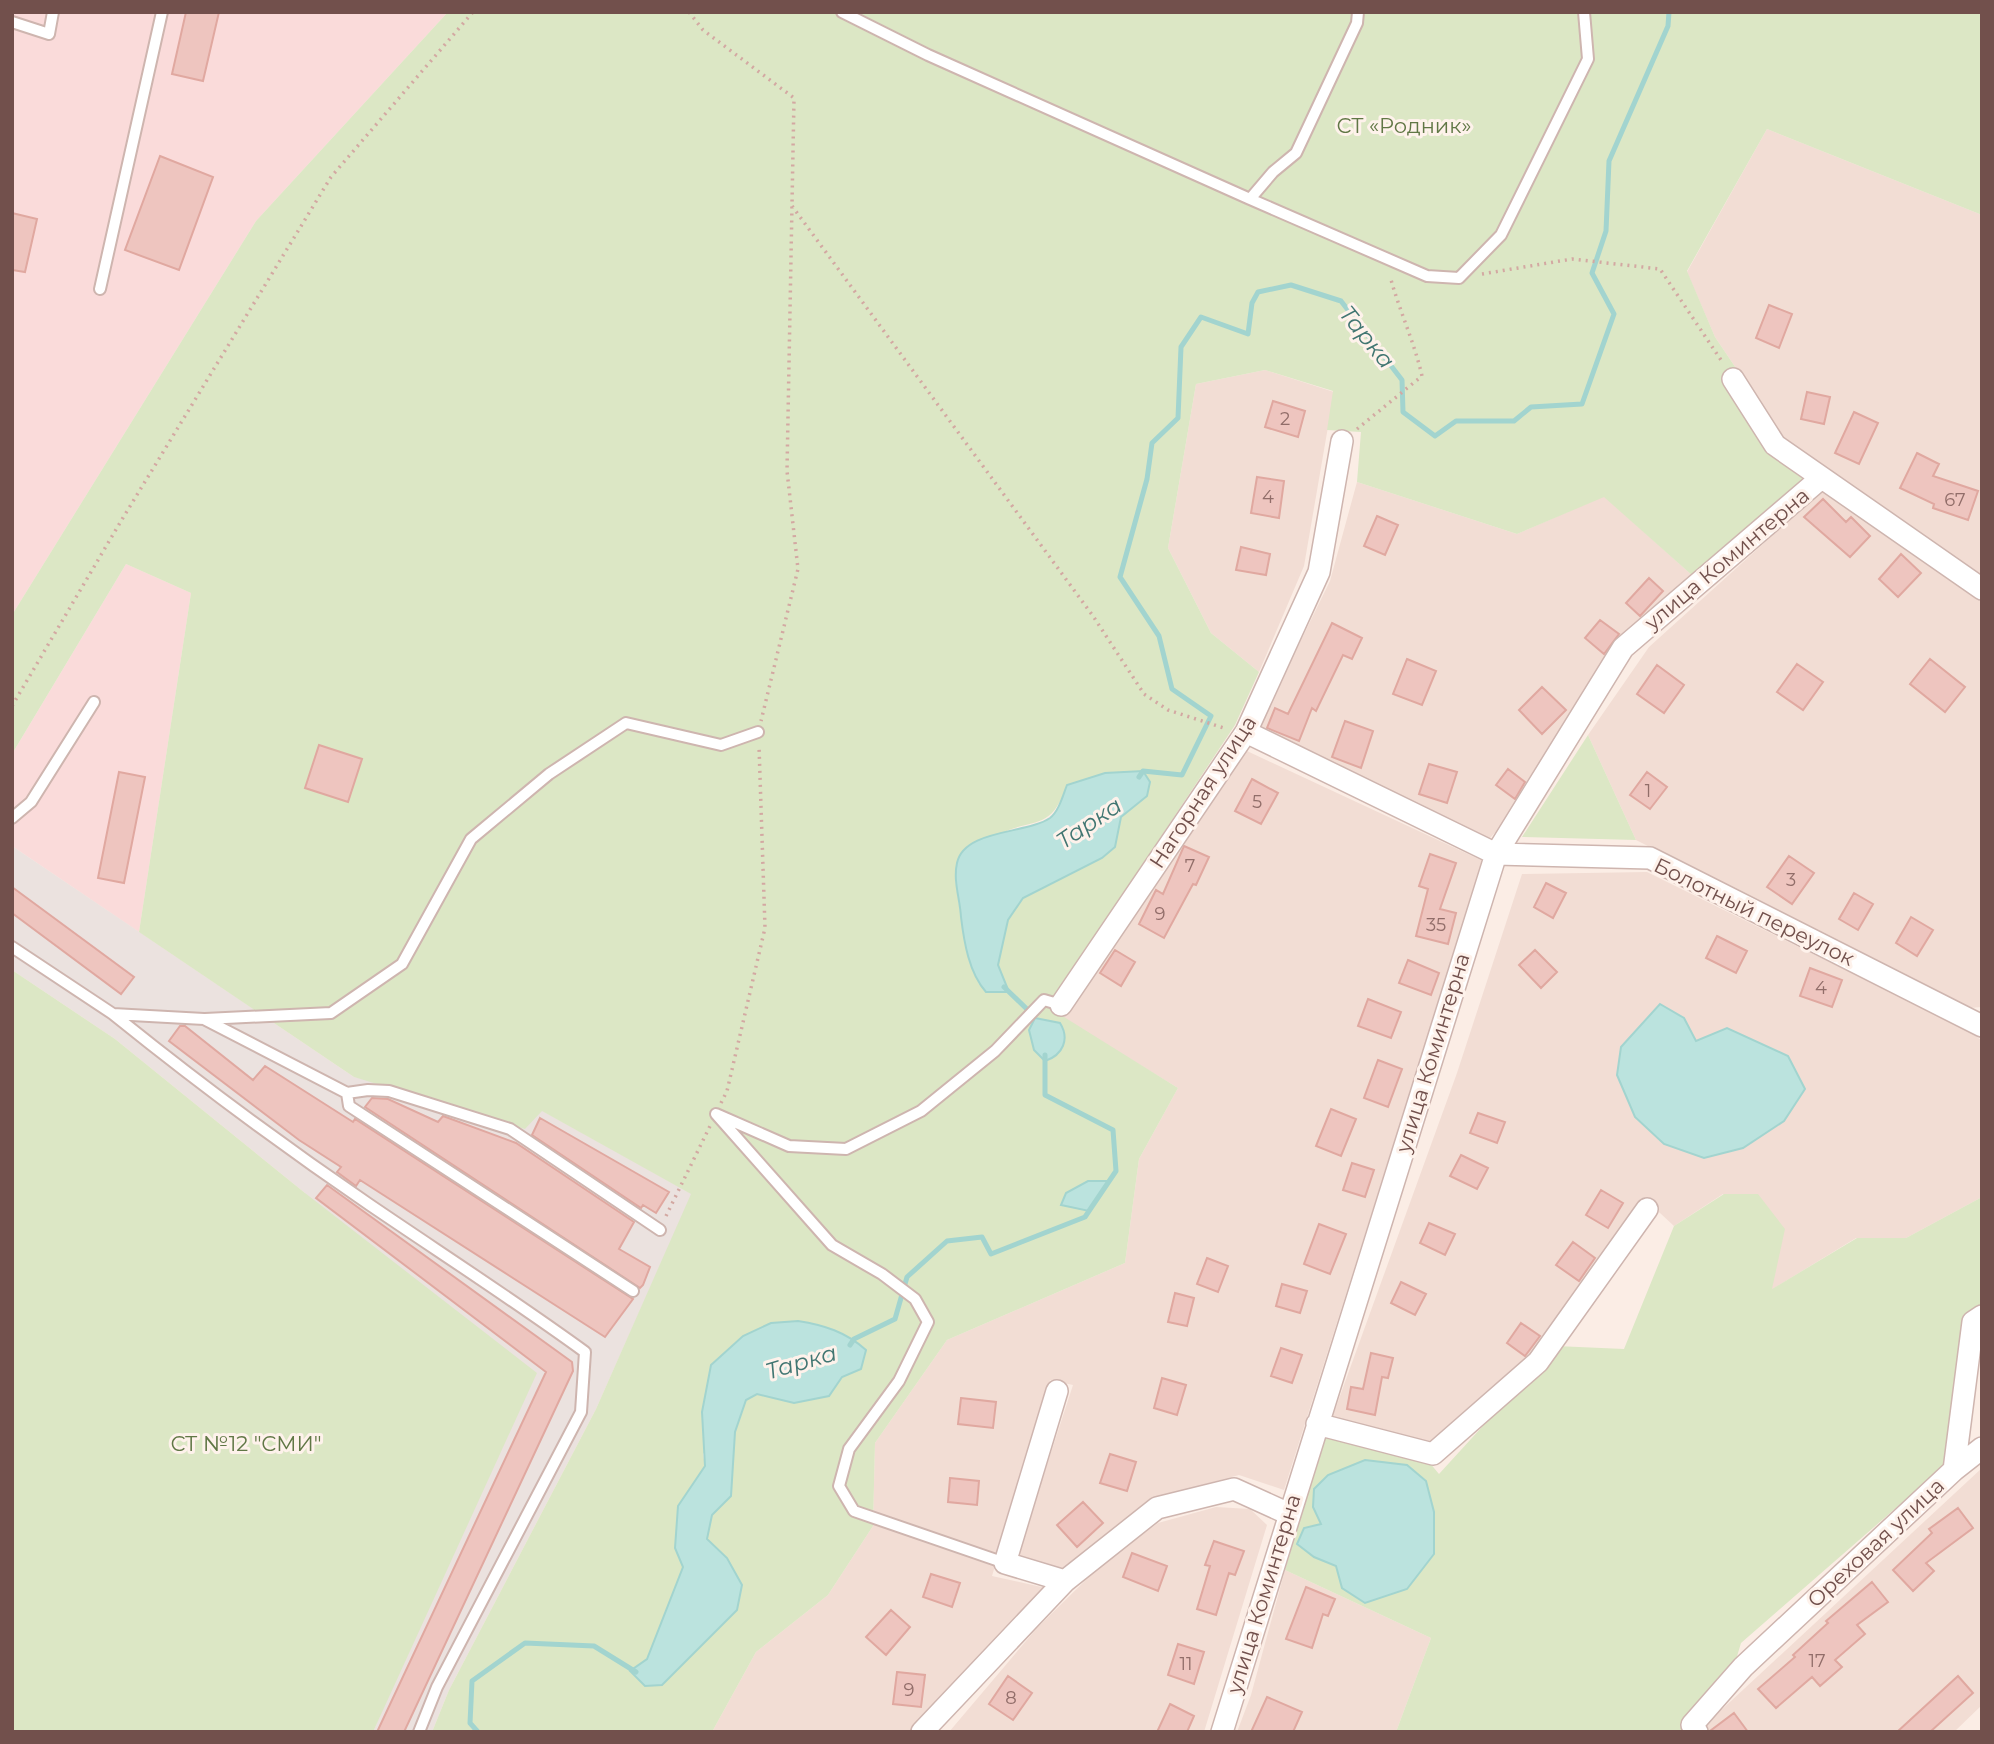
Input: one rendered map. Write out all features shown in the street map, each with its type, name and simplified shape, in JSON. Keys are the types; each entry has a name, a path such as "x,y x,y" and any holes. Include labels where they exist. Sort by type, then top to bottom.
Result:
{"street":[{"name":"улица Коминтерна","path":"1733,379 1775,445 1820,480 1982,589"},
{"name":"Нагорная улица","path":"1053,1002 1246,732 1319,572 1342,441"},
{"name":"улица Коминтерна","path":"1222,1732 1496,854 1623,648 1820,480"},
{"name":"Болотный переулок","path":"1246,732 1496,854 1650,858 1982,1026"},
{"path":"1317,1424 1433,1454 1538,1362 1647,1209"},
{"name":"Ореховая улица","path":"1697,1732 1692,1725 1743,1667 1954,1470 1973,1322 1982,1317"},
{"path":"1057,1391 1005,1563 1065,1581"},
{"path":"1954,1470 1982,1448"},
{"path":"922,1732 1065,1581 1157,1508 1234,1489 1289,1514"}],"lane":[{"path":"12,22 49,34 53,12"},
{"path":"100,289 162,12"},
{"path":"842,12 928,55 1385,258 1427,276 1459,278 1501,235 1588,59 1584,12"},
{"path":"1250,199 1273,172 1296,153 1357,23 1358,12"},
{"path":"12,818 31,802 94,702"},
{"path":"113,1014 204,1019 331,1013 402,964 471,839 549,774 626,723 721,745 758,732"},
{"path":"12,947 113,1014 178,1066 368,1204 512,1299 585,1352 581,1412 437,1687 419,1732"},
{"path":"716,1114 789,1146 846,1149 921,1111 995,1051 1022,1022 1053,1002"},
{"path":"204,1019 347,1093 388,1091 510,1129 660,1230"},
{"path":"347,1093 349,1106 632,1291"},
{"path":"716,1114 832,1245 882,1274 915,1299 928,1322 899,1381 849,1449 839,1486 854,1511 1005,1563"}],"path":[{"path":"12,706 121,520 331,177 472,12"},
{"path":"660,1230 727,1091 765,928 758,732 798,569 787,471 794,98 703,30 689,12"},
{"path":"791,204 1093,615 1144,694 1168,710 1194,721 1223,728"},
{"path":"1371,418 1422,376 1415,343 1399,309 1385,258"},
{"path":"1459,278 1572,260 1660,269 1733,379"}],"shaded area":[{"path":"12,12 448,12 256,221 12,615"},
{"path":"1767,129 1982,215 1982,577 1783,438 1715,337 1687,272"},
{"path":"1265,370 1334,392 1304,566 1259,672 1211,633 1168,548 1196,384"},
{"path":"1357,482 1517,534 1604,496 1694,577 1617,647 1519,807 1489,839 1257,730 1330,581"},
{"path":"1823,490 1982,602 1982,1007 1969,1008 1636,840 1588,735 1649,647"},
{"path":"126,564 191,593 139,932 12,846 12,754"},
{"path":"1247,751 1483,861 1284,1490 1239,1475 1149,1499 1064,1572 1017,1557 1073,1385 1050,1380 992,1576 1046,1588 913,1732 712,1732 756,1652 828,1595 873,1526 875,1443 947,1340 1125,1263 1139,1159 1178,1088 1060,1016"},
{"path":"12,846 354,1077 541,1110 692,1194 596,1409 449,1690 432,1732 373,1732 406,1655 305,1193 115,1039 12,970"},
{"path":"1647,872 1971,1032 1982,1041 1982,1197 1906,1238 1856,1238 1771,1290 1723,1194 1674,1226 1646,1200 1534,1356 1431,1446 1332,1418 1457,1073 1522,874","holes":["1684,1018 1696,1041 1664,1144 1635,1117 1617,1075"]},
{"path":"1982,1468 1982,1705 1954,1732 1707,1732 1703,1727"},
{"path":"1216,1507 1250,1509 1267,1525 1204,1732 949,1732 1037,1628 1102,1564 1158,1523"},
{"path":"1285,1570 1431,1638 1396,1732 1237,1732 1251,1695"}],"green space":[{"name":"СТ «Родник»","path":"448,12 1982,12 1982,215 1767,129 1687,271 1715,337 1783,438 1824,468 1694,577 1604,497 1517,534 1357,482 1361,432 1327,430 1333,391 1265,370 1196,384 1168,548 1211,633 1259,672 1235,725 1048,1007 1178,1088 1139,1159 1125,1263 947,1340 875,1443 873,1526 828,1595 756,1652 712,1732 432,1732 449,1690 596,1409 691,1194 542,1111 525,1129 354,1077 139,932 191,593 126,564 12,754 12,615 256,221","holes":["1105,773 1121,773 1147,796 1121,817 1115,847 1102,858 1023,898 1008,920 998,965 979,984 965,943 955,879 991,839 1010,829 1047,817 1061,800 1067,785","798,1321 842,1377 829,1396 794,1403 757,1394 746,1400 735,1432 731,1496 712,1515 707,1539 727,1558 737,1610 662,1685 630,1671 647,1659 683,1567 675,1548 694,1485 705,1466 703,1454"]},
{"path":"1588,735 1636,840 1522,837"},
{"name":"СТ №12 \"СМИ\"","path":"12,970 115,1039 305,1193 537,1373 373,1732 12,1732"},
{"path":"1724,1194 1758,1194 1785,1229 1772,1289 1857,1238 1906,1238 1982,1197 1982,1307 1964,1330 1944,1466 1741,1643 1735,1663 1691,1732 1396,1732 1431,1638 1285,1570 1325,1435 1429,1462 1439,1474 1556,1346 1624,1349 1674,1226","holes":["1321,1524 1365,1603 1342,1588 1336,1566 1314,1557 1304,1528"]}],"water":[{"path":"1143,771 1150,782 1147,796 1121,817 1115,847 1102,858 1023,898 1008,920 998,965 1009,992 986,992 971,967 964,937 956,876 957,863 962,852 983,838 1050,818 1067,785 1105,773"},
{"path":"1660,1004 1684,1018 1696,1041 1727,1028 1788,1056 1805,1089 1784,1121 1743,1148 1704,1158 1664,1144 1635,1117 1617,1075 1621,1047"},
{"path":"1035,1018 1060,1023 1063,1029 1063,1046 1056,1055 1045,1061 1034,1050 1029,1030"},
{"path":"1088,1181 1109,1181 1089,1211 1061,1205 1066,1193"},
{"path":"798,1321 834,1330 851,1338 866,1350 861,1369 842,1377 829,1396 794,1403 757,1394 746,1400 735,1432 731,1496 712,1515 707,1539 727,1558 742,1585 737,1610 662,1685 645,1686 630,1671 647,1659 683,1567 675,1548 678,1506 705,1466 702,1412 711,1365 743,1336 771,1323"},
{"path":"1365,1460 1407,1465 1426,1481 1434,1512 1434,1554 1407,1589 1365,1603 1342,1588 1336,1566 1314,1557 1297,1544 1304,1528 1321,1524 1313,1507 1314,1489 1328,1475"}],"building":[{"path":"186,12 219,12 203,81 172,74"},
{"path":"160,156 213,177 179,270 125,250"},
{"path":"12,213 37,219 25,272 12,270"},
{"path":"1769,305 1792,314 1779,348 1756,338"},
{"path":"1807,392 1830,397 1824,424 1801,419"},
{"path":"1273,401 1305,411 1298,437 1265,427"},
{"path":"1854,412 1878,423 1859,464 1835,453"},
{"path":"1917,453 1939,464 1933,476 1978,491 1968,520 1933,508 1934,504 1900,488"},
{"path":"1257,477 1284,481 1279,518 1251,513"},
{"path":"1823,499 1846,522 1851,517 1870,536 1850,557 1804,517"},
{"path":"1377,516 1398,525 1385,555 1364,546"},
{"path":"1241,547 1270,554 1266,575 1236,570"},
{"path":"1901,554 1921,573 1898,597 1879,579"},
{"path":"1649,578 1663,591 1640,616 1626,603"},
{"path":"1600,620 1619,634 1604,654 1585,638"},
{"path":"1332,623 1362,638 1352,659 1343,655 1316,711 1312,708 1299,741 1267,728 1275,708 1288,714"},
{"path":"1407,659 1436,671 1422,705 1393,694"},
{"path":"1930,659 1965,687 1945,712 1910,684"},
{"path":"1797,664 1823,682 1803,710 1777,692"},
{"path":"1657,665 1684,685 1664,713 1637,694"},
{"path":"1542,687 1566,710 1542,734 1519,710"},
{"path":"1345,721 1373,731 1361,768 1332,757"},
{"path":"319,745 362,759 348,802 305,788"},
{"path":"1429,764 1457,772 1447,803 1419,794"},
{"path":"1508,769 1525,782 1515,799 1496,785"},
{"path":"119,772 145,777 124,883 98,878"},
{"path":"1647,772 1667,787 1650,809 1630,795"},
{"path":"1252,779 1278,793 1261,824 1235,811"},
{"path":"1184,846 1209,857 1196,885 1193,884 1164,938 1139,924 1156,890 1163,894"},
{"path":"1430,854 1456,863 1440,909 1456,913 1448,944 1416,936 1428,889 1419,886"},
{"path":"1789,856 1814,873 1792,904 1767,887"},
{"path":"1546,883 1566,893 1553,918 1534,907"},
{"path":"12,887 134,977 121,994 12,913"},
{"path":"1854,893 1873,904 1858,930 1839,919"},
{"path":"1911,917 1933,930 1917,956 1896,943"},
{"path":"1717,936 1747,951 1736,973 1706,958"},
{"path":"1115,950 1135,962 1121,986 1100,973"},
{"path":"1535,950 1557,972 1541,988 1519,965"},
{"path":"1408,960 1439,973 1431,995 1399,983"},
{"path":"1810,968 1842,980 1832,1007 1800,996"},
{"path":"1368,999 1401,1012 1391,1038 1358,1026"},
{"path":"180,1026 185,1026 253,1080 265,1066 353,1122 355,1119 633,1299 605,1337 360,1180 356,1186 337,1172 341,1167 299,1140 169,1041"},
{"path":"1378,1060 1402,1069 1388,1107 1364,1098"},
{"path":"372,1098 388,1099 438,1122 443,1116 516,1143 634,1222 619,1249 650,1267 643,1285 640,1288 365,1107"},
{"path":"1331,1109 1356,1119 1341,1156 1316,1146"},
{"path":"1478,1113 1505,1122 1497,1143 1470,1133"},
{"path":"540,1118 669,1192 656,1213 643,1205 641,1208 532,1135"},
{"path":"1461,1155 1488,1168 1477,1189 1450,1176"},
{"path":"1352,1163 1374,1170 1365,1197 1343,1190"},
{"path":"327,1185 572,1362 573,1371 404,1732 377,1732 546,1372 316,1198"},
{"path":"1601,1190 1623,1203 1608,1228 1586,1215"},
{"path":"1429,1223 1455,1234 1445,1255 1420,1243"},
{"path":"1319,1224 1346,1234 1330,1274 1304,1264"},
{"path":"1573,1242 1595,1258 1579,1281 1556,1265"},
{"path":"1207,1258 1228,1266 1218,1292 1197,1284"},
{"path":"1401,1282 1426,1294 1415,1315 1391,1303"},
{"path":"1282,1284 1307,1291 1300,1313 1276,1306"},
{"path":"1175,1293 1194,1298 1187,1326 1168,1322"},
{"path":"1521,1323 1540,1336 1525,1356 1507,1343"},
{"path":"1281,1348 1302,1355 1292,1383 1271,1376"},
{"path":"1371,1353 1393,1358 1388,1378 1382,1377 1375,1415 1347,1409 1351,1387 1363,1389"},
{"path":"1162,1378 1186,1385 1177,1415 1154,1408"},
{"path":"961,1398 996,1402 993,1428 958,1424"},
{"path":"1110,1454 1136,1462 1127,1491 1100,1483"},
{"path":"950,1478 979,1481 977,1505 948,1502"},
{"path":"1083,1502 1103,1523 1077,1547 1057,1525"},
{"path":"1958,1508 1973,1528 1926,1563 1934,1571 1913,1591 1893,1570 1932,1533 1929,1529"},
{"path":"1214,1541 1244,1551 1235,1575 1229,1573 1216,1615 1197,1609 1210,1566 1205,1565"},
{"path":"1132,1553 1167,1566 1158,1591 1123,1577"},
{"path":"931,1574 960,1583 952,1607 923,1597"},
{"path":"1872,1582 1888,1602 1857,1625 1865,1634 1835,1660 1842,1667 1820,1686 1812,1677 1776,1708 1758,1689 1795,1657 1793,1655 1828,1623 1826,1621"},
{"path":"1306,1587 1335,1599 1328,1616 1323,1614 1312,1648 1286,1639"},
{"path":"891,1610 910,1627 886,1655 866,1637"},
{"path":"1178,1644 1204,1652 1194,1684 1168,1675"},
{"path":"897,1672 925,1675 921,1707 893,1704"},
{"path":"1008,1676 1032,1693 1013,1720 989,1704"},
{"path":"1958,1676 1973,1693 1930,1732 1897,1732"},
{"path":"1267,1697 1302,1712 1293,1732 1251,1732"},
{"path":"1170,1704 1194,1716 1187,1732 1157,1732"},
{"path":"1734,1713 1748,1732 1710,1732 1710,1731"}],"waterway":[{"name":"Тарка","path":"1139,777 1143,771 1182,775 1211,716 1172,689 1159,636 1120,577 1147,479 1152,443 1178,418 1181,347 1201,317 1248,334 1252,303 1258,292 1291,285 1341,301 1402,380 1403,412 1435,436 1456,421 1514,421 1531,407 1582,404 1614,314 1592,273 1606,231 1609,161 1668,26 1669,12"},
{"name":"Тарка","path":"1004,987 1032,1014"},
{"name":"Тарка","path":"850,1345 854,1339 895,1319 907,1277 947,1241 982,1237 991,1254 1085,1217 1116,1171 1113,1130 1045,1095 1045,1055"},
{"name":"Тарка","path":"478,1732 470,1723 472,1681 525,1643 594,1646 636,1672"}]}
